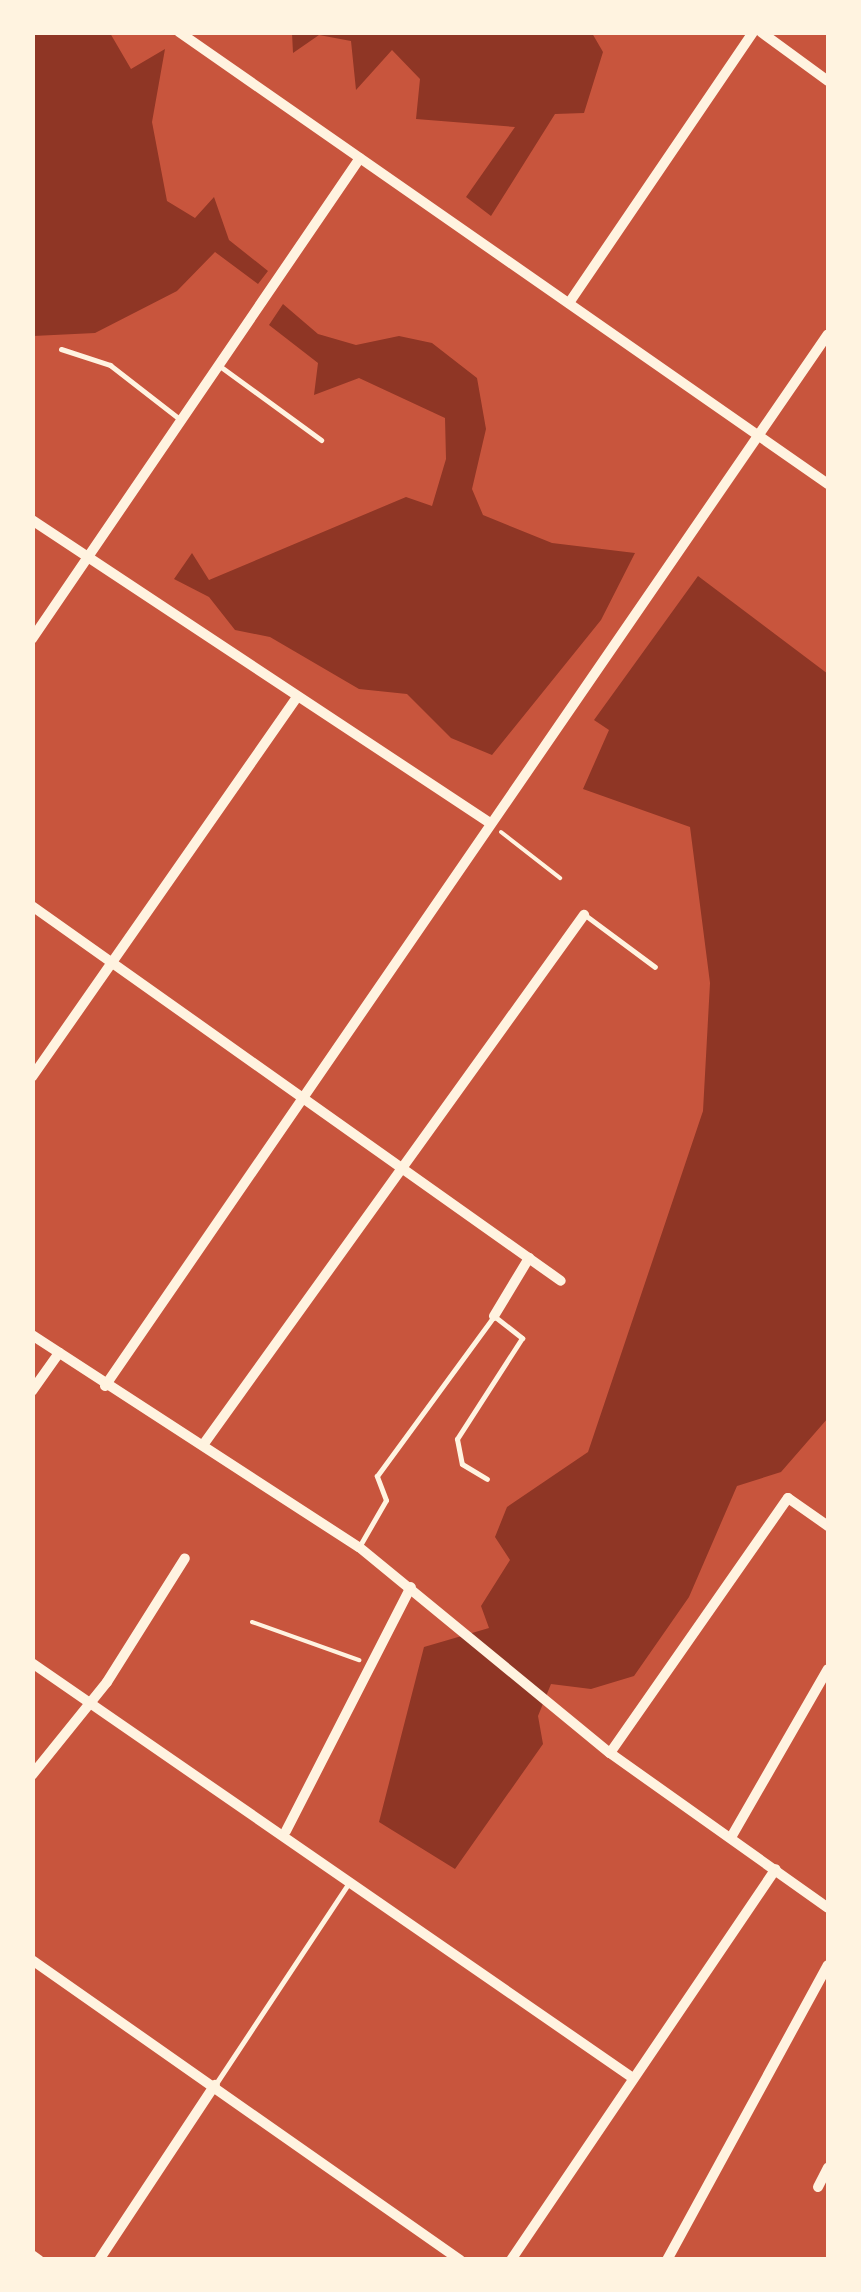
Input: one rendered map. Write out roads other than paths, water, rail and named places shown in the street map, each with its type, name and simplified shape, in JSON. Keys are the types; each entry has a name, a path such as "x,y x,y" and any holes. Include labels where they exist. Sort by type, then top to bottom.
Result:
{"street":[{"path":"179,32 828,484"},
{"path":"569,303 753,32"},
{"path":"761,32 828,81"},
{"path":"32,639 360,158"},
{"path":"105,1386 299,1092 828,334"},
{"path":"32,520 487,821"},
{"path":"32,1077 296,698"},
{"path":"32,906 561,1281"},
{"path":"203,1445 584,914"},
{"path":"494,1316 528,1258"},
{"path":"32,1336 359,1547 610,1752 733,1834 828,1908"},
{"path":"32,1391 59,1354"},
{"path":"610,1752 788,1498 828,1526"},
{"path":"32,1775 186,1558"},
{"path":"286,1832 412,1587"},
{"path":"32,1663 286,1832 348,1884 633,2078"},
{"path":"733,1834 828,1669"},
{"path":"511,2260 776,1868"},
{"path":"32,1960 460,2260"},
{"path":"667,2260 828,1965"},
{"path":"99,2260 215,2085"},
{"path":"818,2187 828,2167"}],"lane":[{"path":"61,349 110,365 181,420"},
{"path":"218,366 321,440"},
{"path":"584,914 655,966"},
{"path":"359,1547 386,1500 377,1476 494,1316 522,1338 457,1439 462,1464 486,1479"},
{"path":"215,2085 348,1884"}]}
